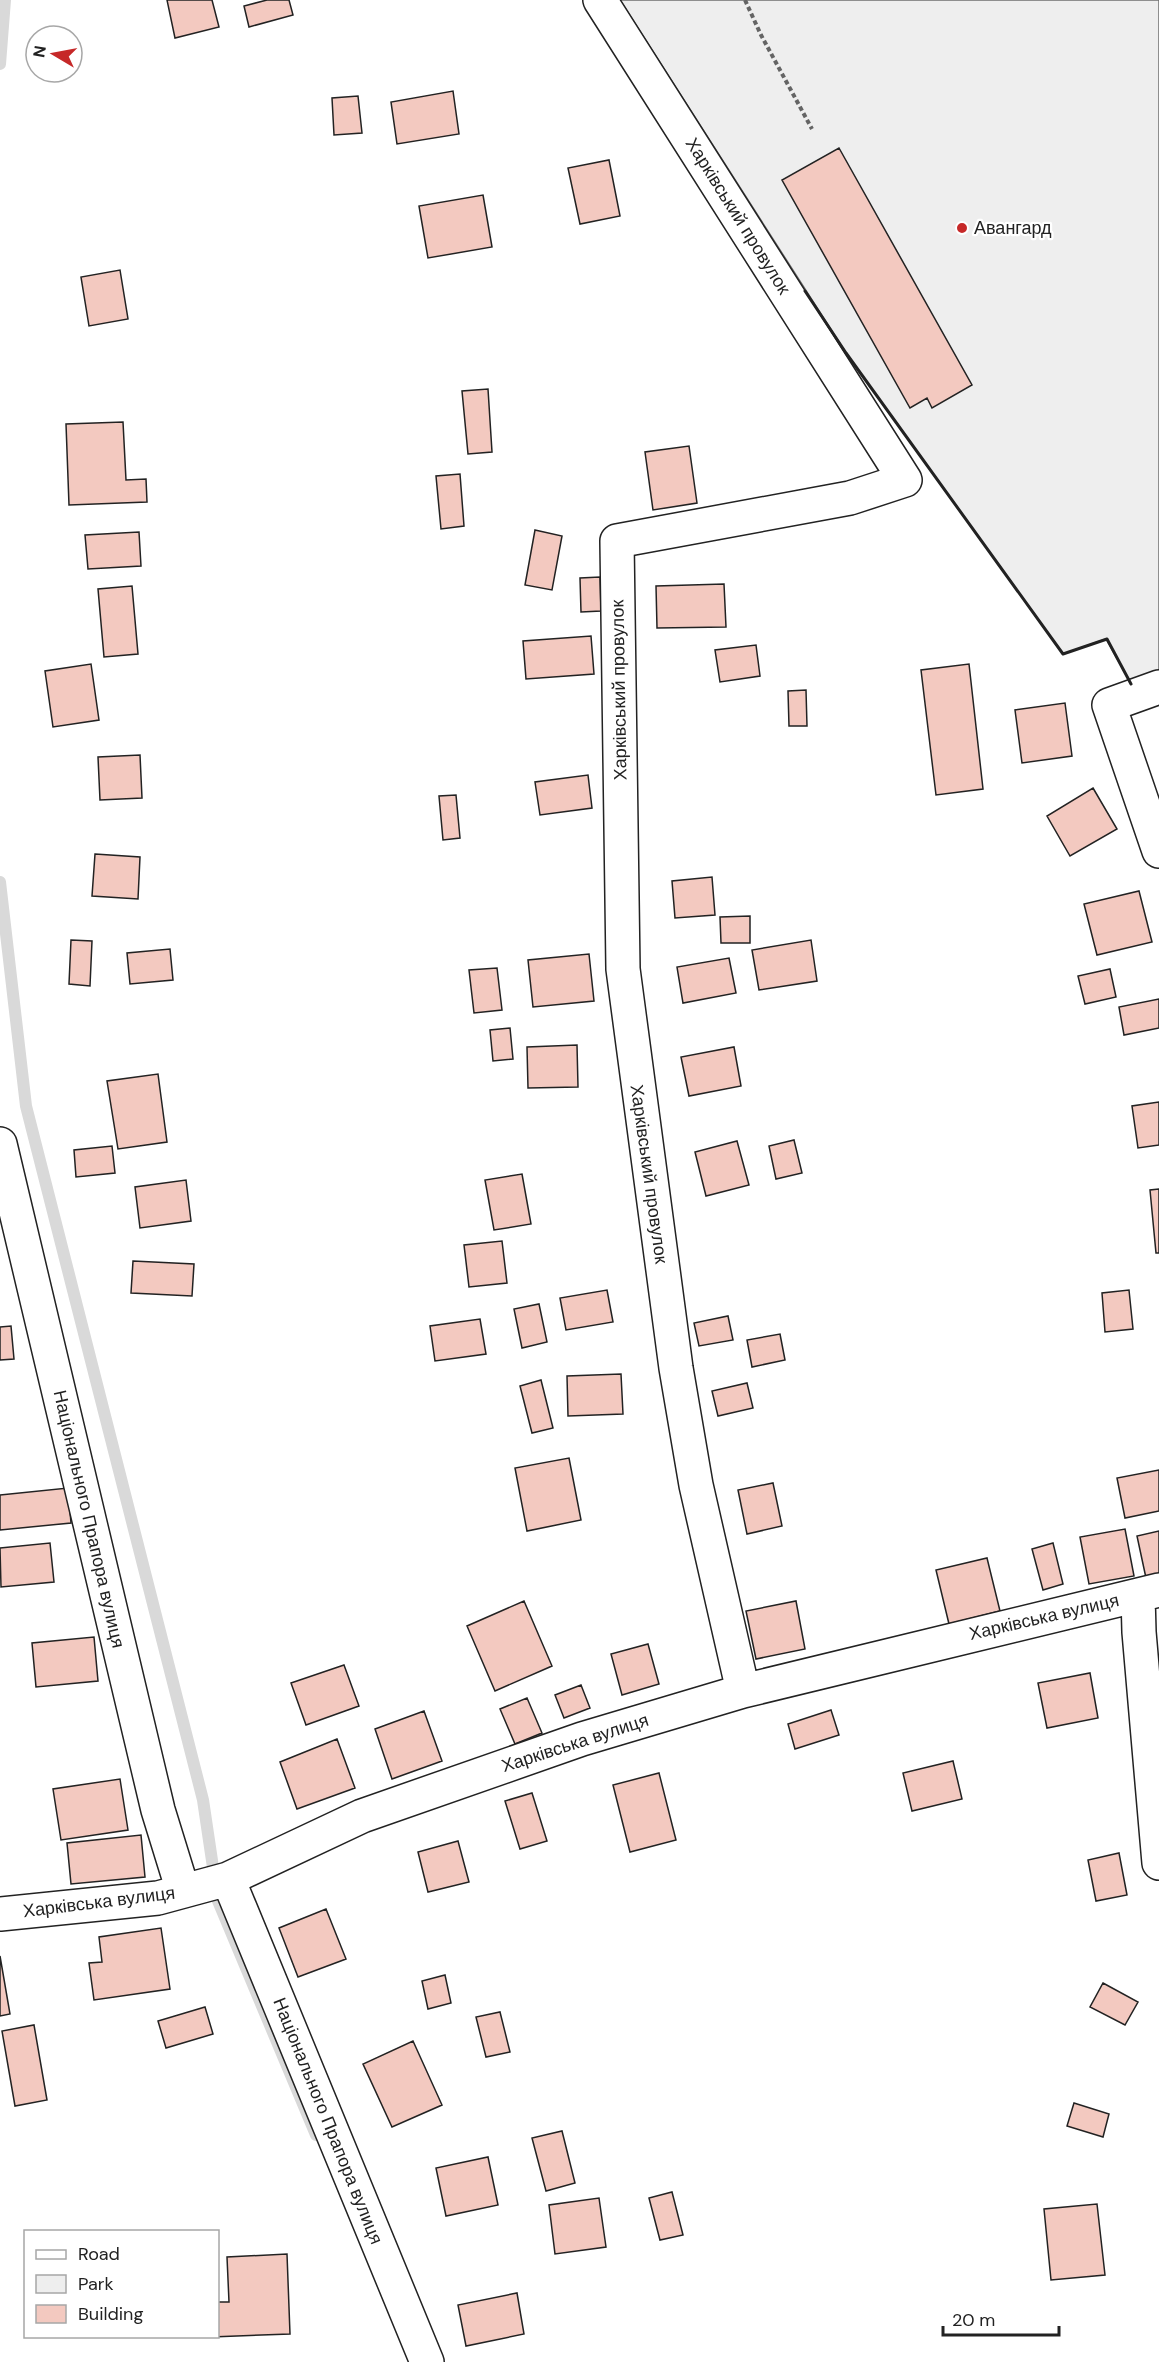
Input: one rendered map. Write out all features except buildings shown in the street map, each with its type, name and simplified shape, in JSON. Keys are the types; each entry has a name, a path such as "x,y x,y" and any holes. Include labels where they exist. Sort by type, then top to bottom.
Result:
{"street":[{"name":"Харківський провулок","path":"600,0 905,480 850,498 617,541 623,969 646,1157 680,1392 696,1485 743,1691"},
{"path":"1159,687 1109,705 1159,850"},
{"name":"Національного Прапора вулиця","path":"0,1144 155,1799 183,1891"},
{"name":"Харківська вулиця","path":"0,1914 158,1898 228,1879 362,1816 582,1739 743,1691 1149,1593"},
{"path":"1149,1593 1139,1632 1159,1863"},
{"name":"Національного Прапора вулиця","path":"228,1879 427,2362"}],"path":[{"path":"745,0 761,35 812,129"}],"green space":[{"name":"Авангард","path":"620,0 1159,0 1159,675 1132,685 1106,639 1063,654 846,353"}],"waterway":[{"path":"0,64 5,0"},
{"path":"0,882 26,1106 203,1800 218,1901 316,2135"}],"wall":[{"path":"805,291 846,353 1063,654 1107,639 1131,684"}],"place":[{"name":"Авангард","path":"962,228"}]}
